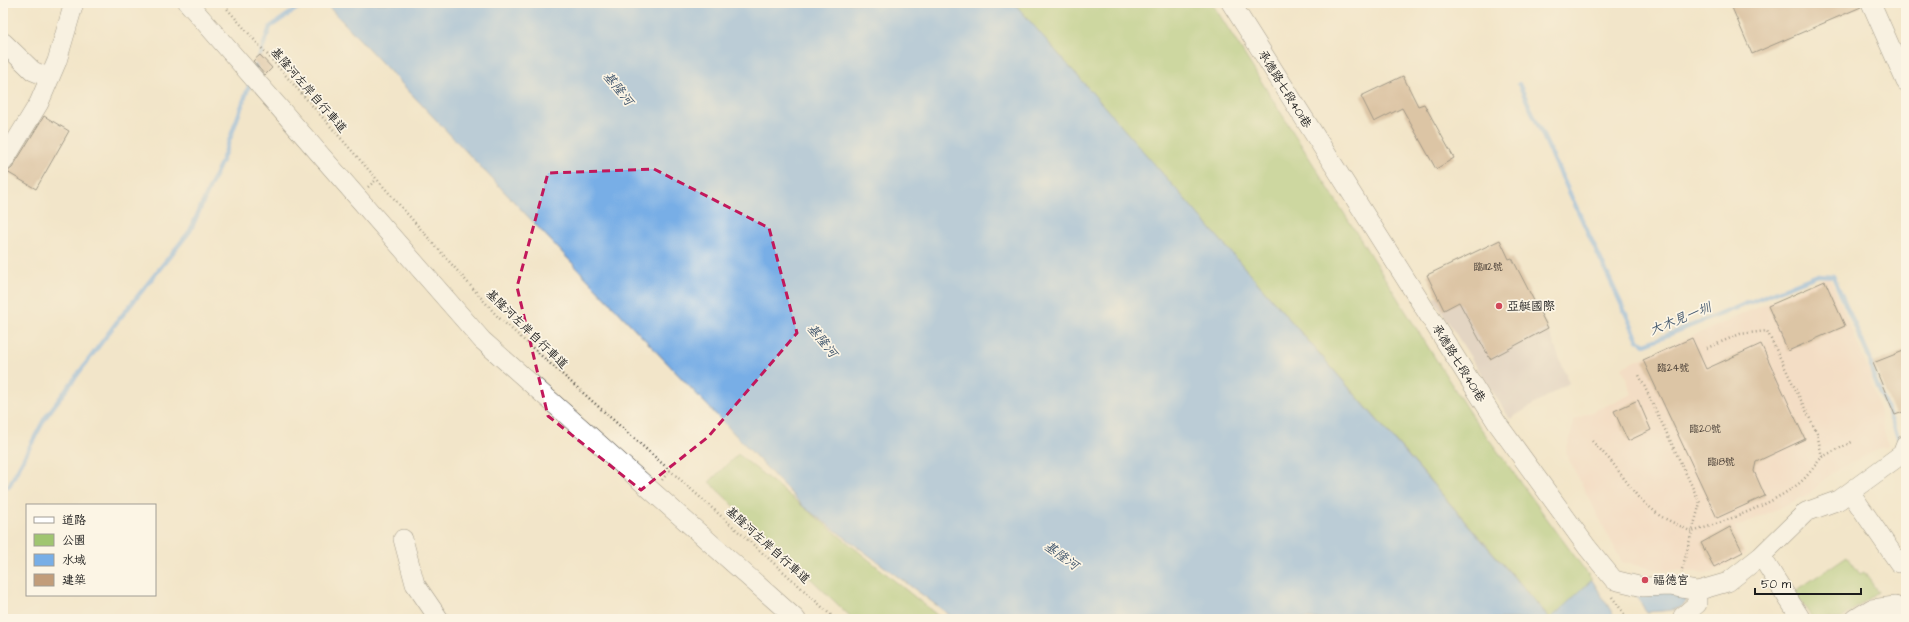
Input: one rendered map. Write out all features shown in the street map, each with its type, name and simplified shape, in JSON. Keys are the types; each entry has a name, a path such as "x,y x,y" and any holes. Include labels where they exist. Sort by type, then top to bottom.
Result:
{"street":[{"path":"3,162 39,103 57,61 74,3"},
{"path":"188,3 482,340 796,619"},
{"name":"承德路七段401巷","path":"1231,3 1497,423 1587,547 1614,580 1643,587 1670,586 1697,591 1728,582 1761,556 1806,512 1839,500 1902,454 1906,444"},
{"path":"1871,3 1906,82"},
{"path":"3,42 33,71 50,78"},
{"path":"1850,492 1899,563"},
{"path":"403,539 415,584 439,619"},
{"path":"1761,556 1801,619"},
{"path":"1683,619 1683,616 1697,604 1697,591"},
{"path":"1855,619 1871,609 1895,606 1906,618"}],"path":[{"name":"基隆河左岸自行車道","path":"222,3 498,317 835,619"},
{"path":"1707,348 1740,334 1767,332 1817,433 1822,457"},
{"path":"1639,375 1700,503 1677,587"},
{"path":"1592,441 1611,461 1638,497 1660,516 1692,532 1722,522 1792,488 1798,484 1822,457 1854,441"}],"highlighted area":[{"path":"654,169 769,228 797,333 708,437 641,490 548,416 517,287 548,173"}],"shaded area":[{"name":"亞艇國際","path":"1512,258 1548,328 1569,383 1510,419 1433,298"},
{"path":"1829,276 1869,371 1888,445 1834,471 1810,494 1735,528 1745,554 1712,573 1654,569 1622,562 1566,454 1574,420 1632,394 1622,367"}],"green space":[{"path":"1014,3 1212,3 1469,412 1592,580 1551,619"},
{"path":"738,454 942,619 853,619 709,482"},
{"path":"1847,556 1860,574 1864,572 1878,592 1841,619 1813,619 1794,592"}],"water":[{"name":"基隆河","path":"325,3 1014,3 1550,619 955,619 804,507"},
{"path":"1592,580 1616,619 1550,619"},
{"path":"1632,591 1665,591 1686,598 1686,602 1679,608 1647,612"}],"building":[{"path":"1730,3 1860,3 1861,7 1752,54"},
{"path":"260,55 272,68 265,75 253,61"},
{"path":"1403,76 1418,106 1424,104 1454,158 1436,169 1402,108 1374,122 1361,96"},
{"path":"44,116 69,131 36,189 7,172 12,168"},
{"name":"亞艇國際","path":"1500,240 1509,259 1512,258 1548,328 1490,359 1459,302 1444,310 1427,275"},
{"path":"1825,281 1845,326 1788,351 1768,306"},
{"path":"1692,338 1706,369 1761,344 1805,439 1756,462 1754,471 1765,496 1717,518 1643,360"},
{"path":"1906,350 1906,411 1895,415 1873,363"},
{"path":"1638,400 1651,430 1628,441 1614,411"},
{"path":"1730,527 1743,552 1714,567 1701,543"}],"waterway":[{"path":"254,72 270,27 305,3"},
{"path":"9,486 45,418 116,323 190,231 223,158 250,83"},
{"name":"大木見一圳","path":"1519,84 1638,340 1645,344 1818,275 1833,276 1870,359 1872,372 1898,437"}],"place":[{"name":"亞艇國際","path":"1499,306"},
{"name":"福德宮","path":"1645,580"}]}
